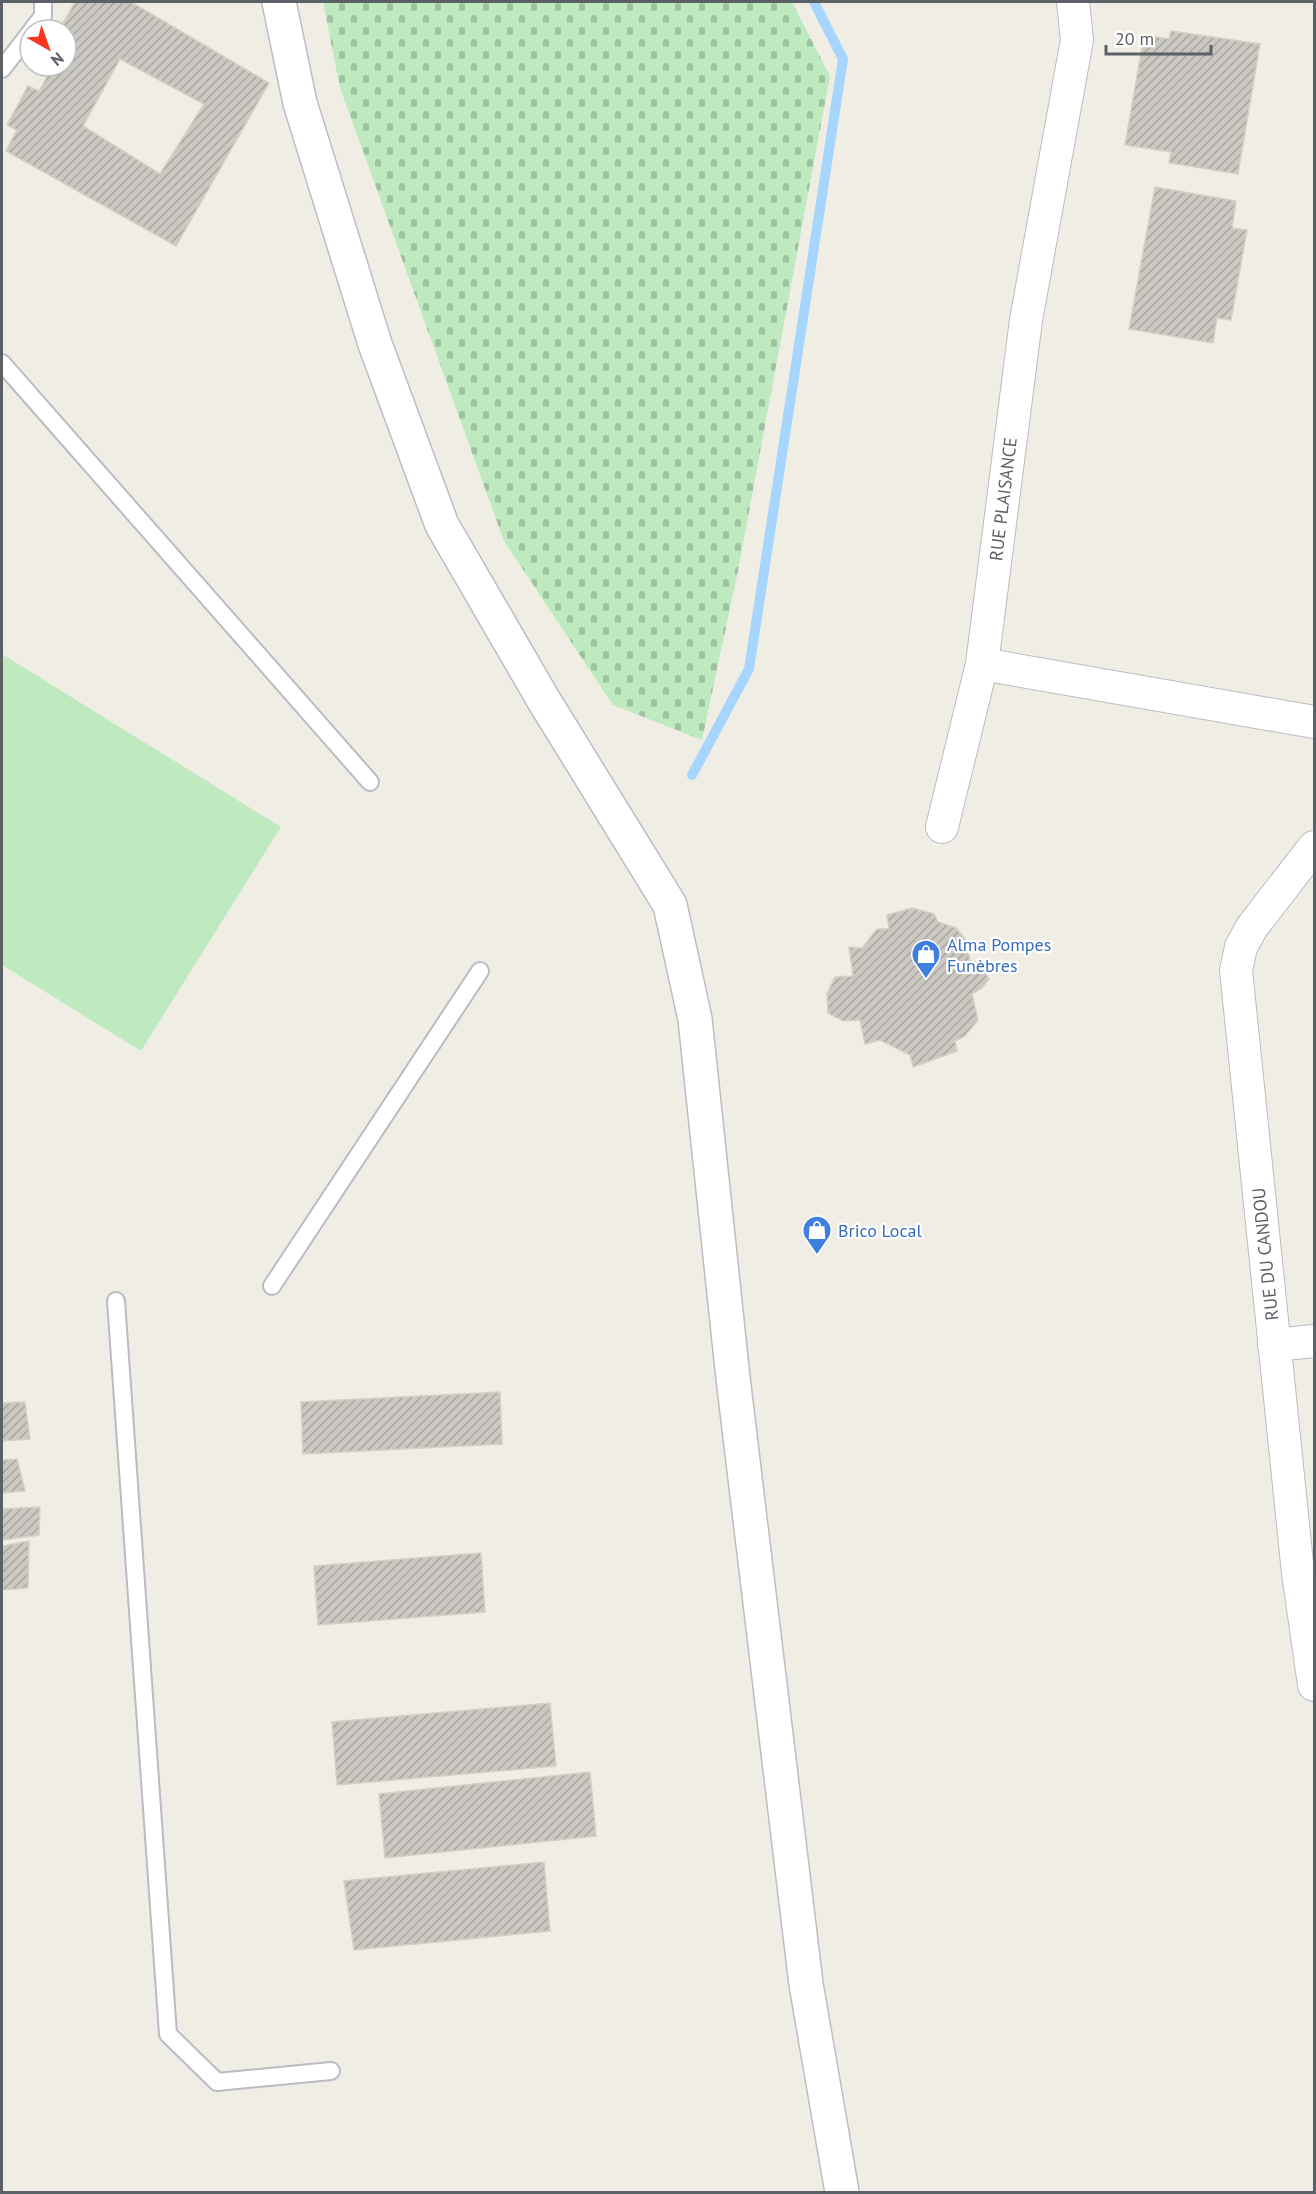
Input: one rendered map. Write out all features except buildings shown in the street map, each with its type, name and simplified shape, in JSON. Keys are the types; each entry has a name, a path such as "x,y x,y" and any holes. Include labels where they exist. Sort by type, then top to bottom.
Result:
{"main road":[{"path":"279,2 300,102 375,344 442,525 543,699 669,905 695,1019 733,1378 804,1972 842,2193"}],"street":[{"name":"RUE PLAISANCE","path":"942,827 982,664 1026,320 1077,40 1073,2"},
{"path":"982,664 1314,722"},
{"name":"RUE DU CANDOU","path":"1314,847 1252,927 1241,947 1236,970 1298,1574 1314,1685"},
{"path":"1274,1345 1314,1341"}],"lane":[{"path":"42,18 43,2"},
{"path":"2,69 18,49"},
{"path":"2,363 370,782"},
{"path":"272,1286 480,971"},
{"path":"116,1301 168,2034 217,2082 331,2071"}],"green space":[{"path":"323,2 792,2 830,76 738,571 702,740 613,705 504,541 340,88"},
{"path":"2,654 281,827 141,1051 2,965"}],"waterway":[{"path":"692,775 749,669 843,59 814,2"}],"place":[{"name":"Alma Pompes Funèbres","path":"926,980"},
{"name":"Brico Local","path":"817,1256"}]}
